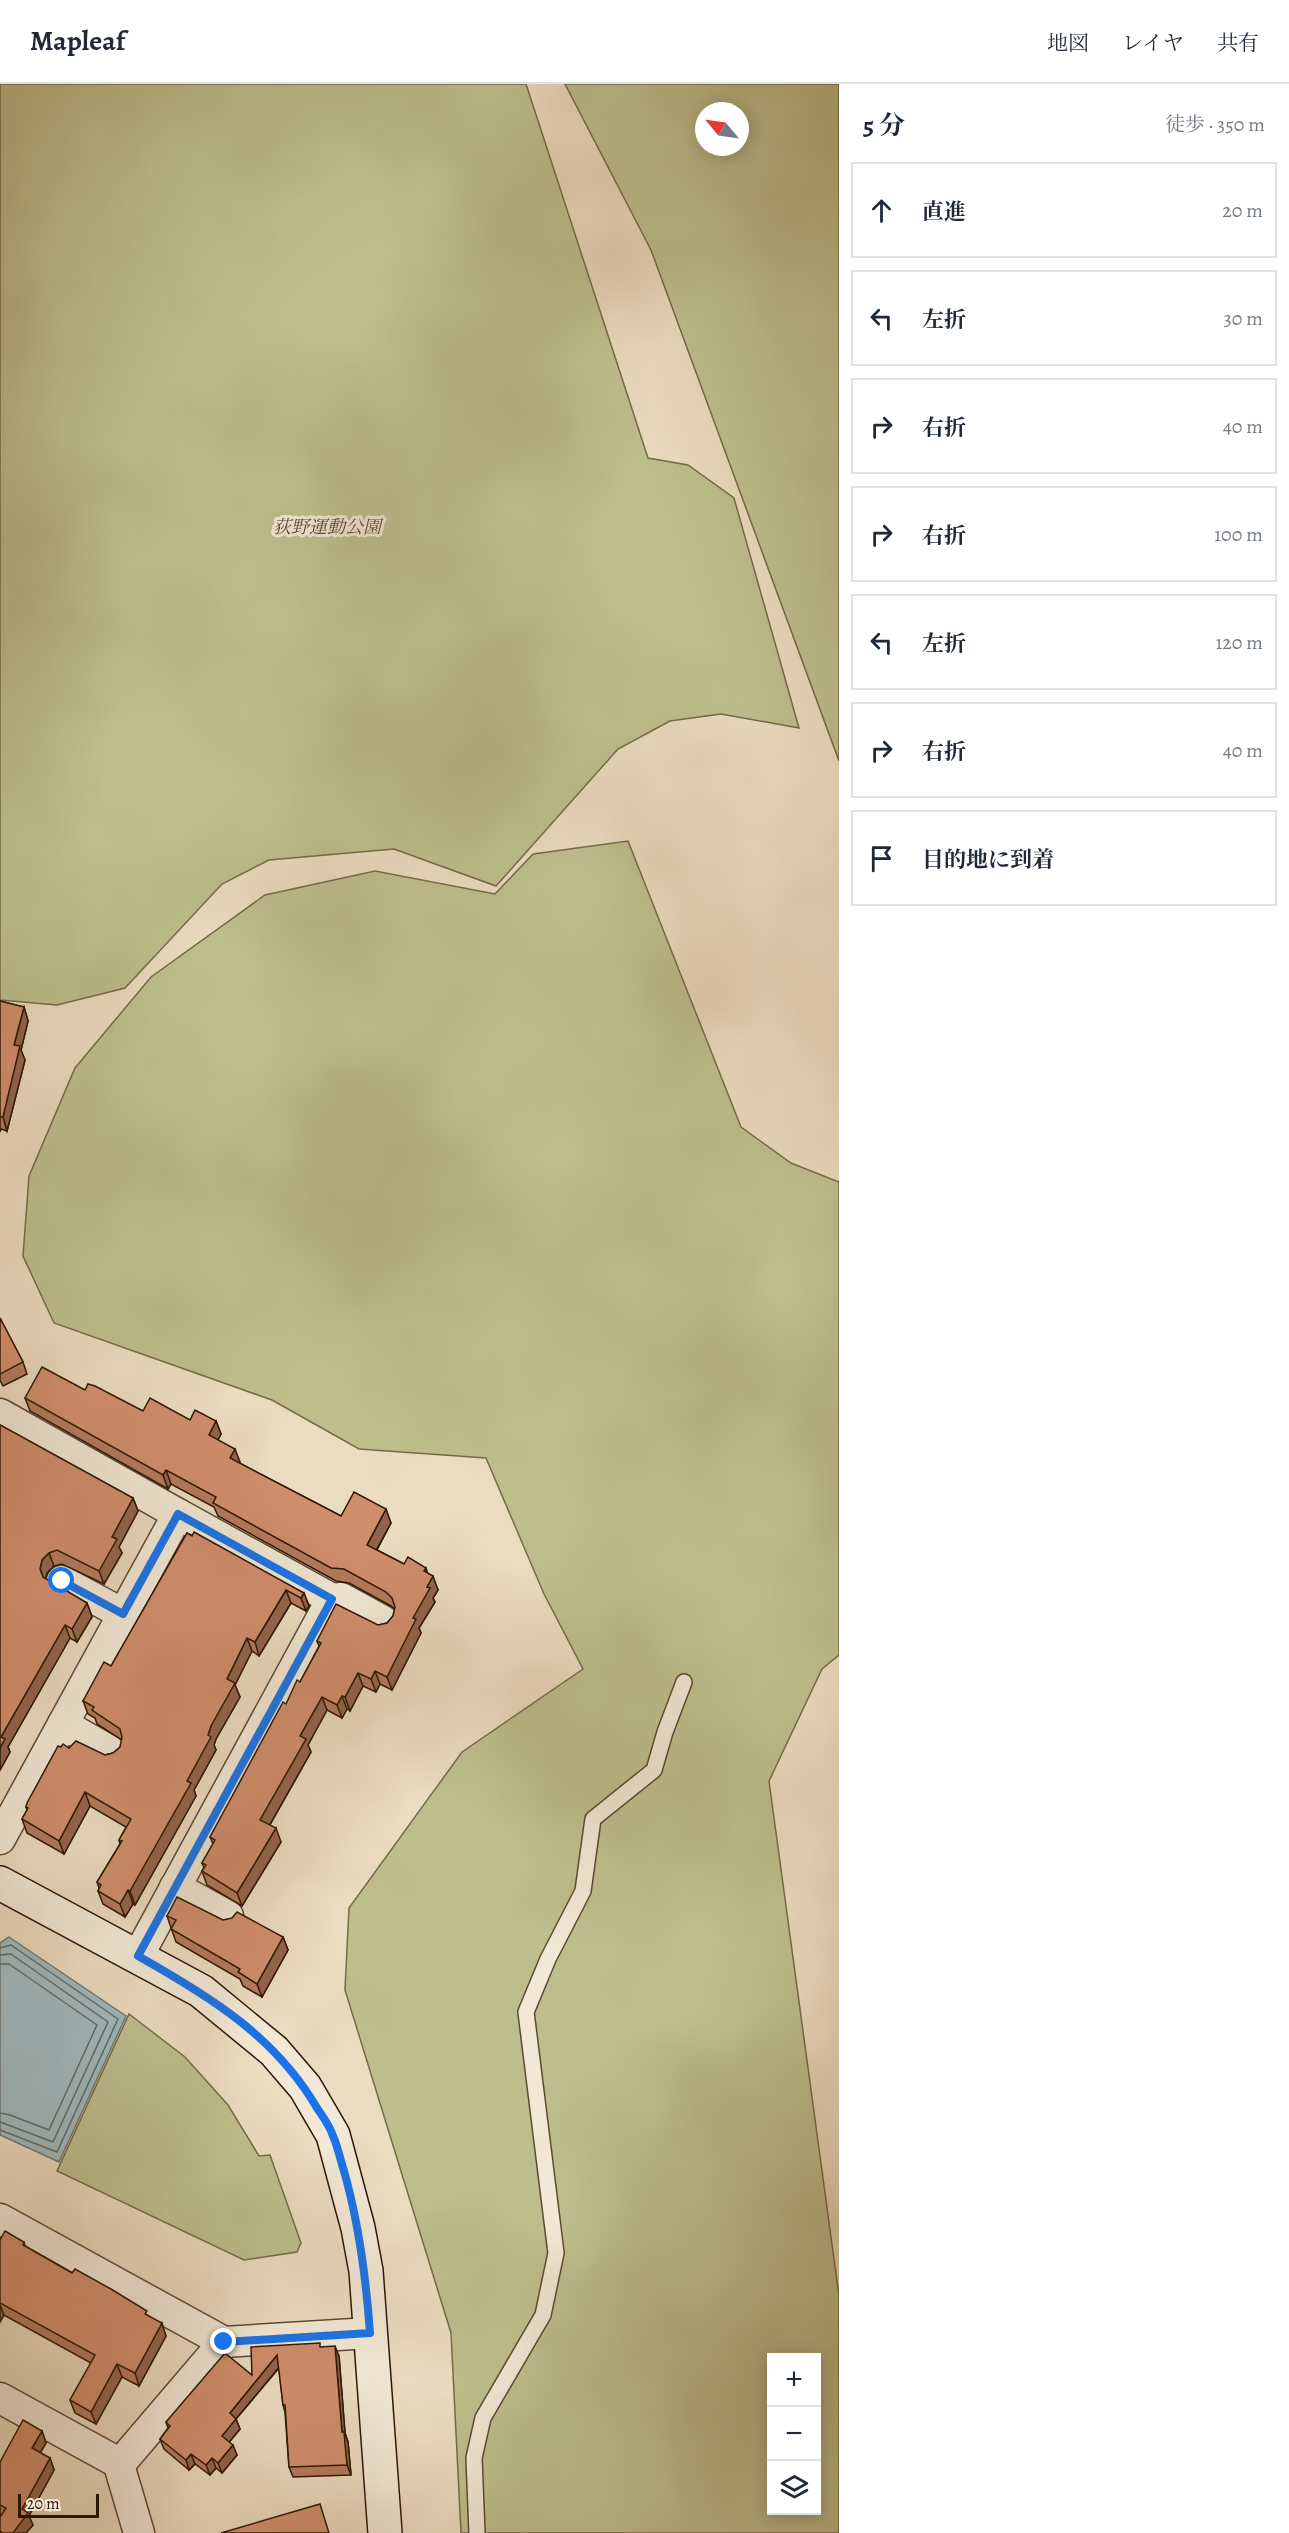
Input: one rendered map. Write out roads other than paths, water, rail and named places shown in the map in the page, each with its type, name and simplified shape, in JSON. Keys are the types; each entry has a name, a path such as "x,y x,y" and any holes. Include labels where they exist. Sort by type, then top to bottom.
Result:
{"street":[{"path":"0,1414 332,1599 341,1598 383,1621"},
{"path":"0,1839 8,1807 63,1724 178,1514"},
{"path":"62,1581 123,1614"},
{"path":"138,1956 332,1599"},
{"path":"63,1724 110,1751"},
{"path":"0,1883 201,1991 274,2051 305,2087 333,2135 348,2186 366,2271 385,2533"},
{"path":"175,1887 228,1916"},
{"path":"0,2219 224,2342 370,2333"},
{"path":"119,2465 224,2342"},
{"path":"0,2398 115,2460 119,2465 139,2533"}],"lane":[{"path":"477,2533 474,2458 483,2418 543,2315 556,2253 526,2012 548,1959 583,1891 593,1819 654,1770 664,1732 684,1682"}],"water":[{"path":"9,1937 126,2016 59,2162 0,2135 0,1943"}],"park label":[{"name":"荻野運動公園","path":"327,527"}]}
